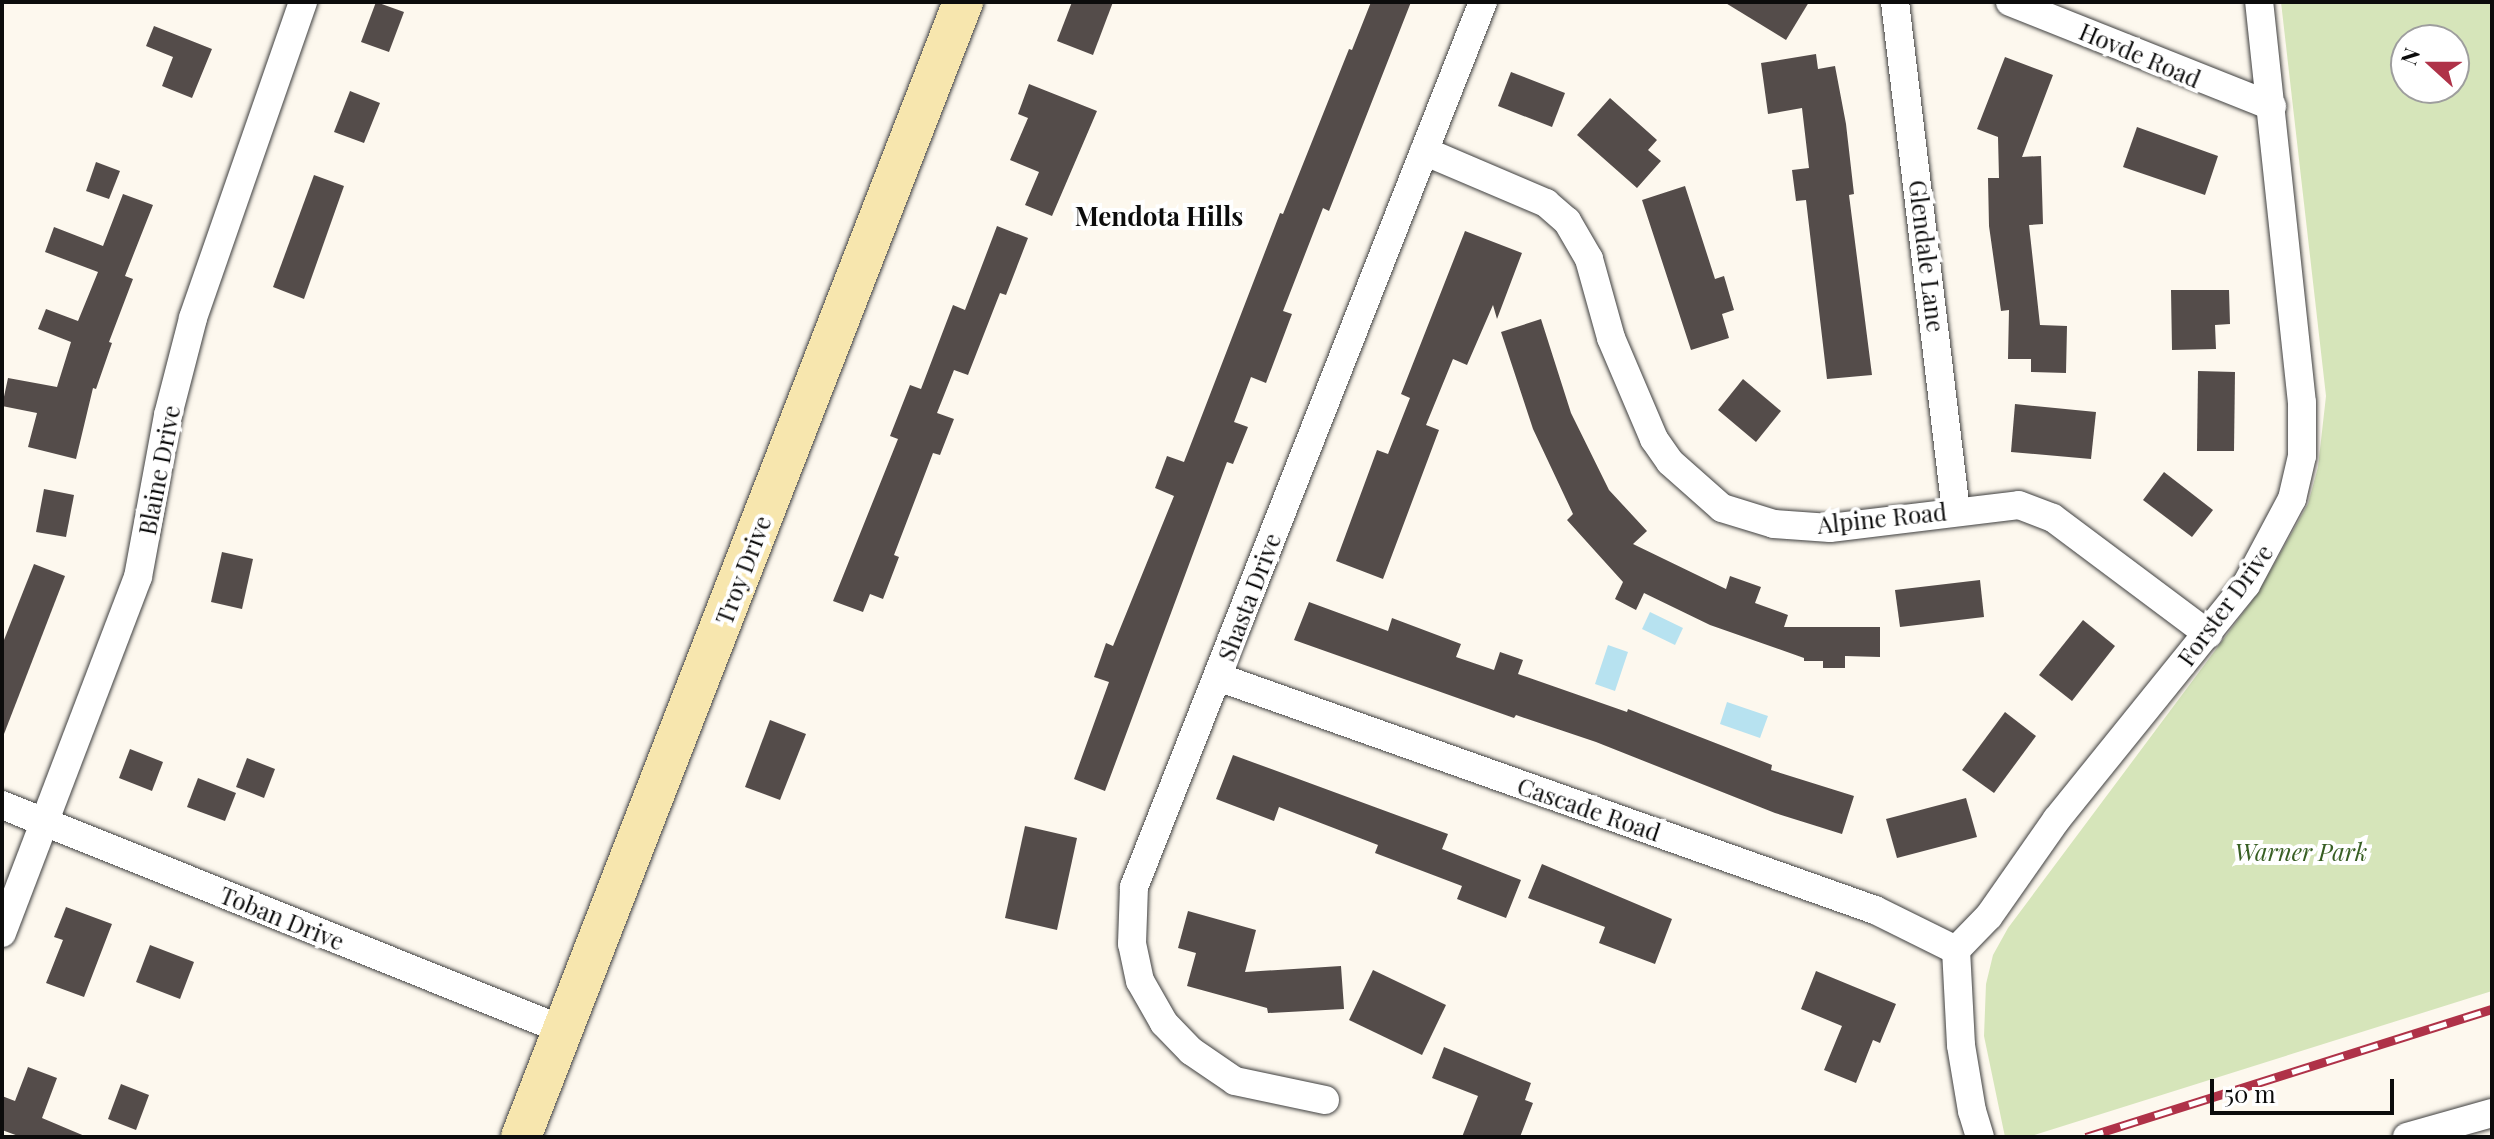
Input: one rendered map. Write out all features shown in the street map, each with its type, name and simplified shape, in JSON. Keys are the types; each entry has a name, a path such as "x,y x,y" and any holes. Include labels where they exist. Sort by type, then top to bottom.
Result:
{"street":[{"name":"Blaine Drive","path":"2,933 42,821 60,787 138,577 168,415 193,318 303,2"},
{"name":"Troy Drive","path":"521,1137 963,2"},
{"name":"Shasta Drive","path":"1325,1100 1235,1081 1191,1051 1164,1023 1140,981 1132,944 1134,887 1483,2"},
{"name":"Glendale Lane","path":"1895,2 1956,511"},
{"name":"Hovde Road","path":"2010,2 2272,106"},
{"name":"Forster Drive","path":"1956,950 1989,916 2057,819 2246,585 2292,499 2302,456 2294,312 2259,2"},
{"name":"Alpine Road","path":"1424,151 1546,203 1567,221 1589,259 1611,338 1654,439 1670,462 1722,508 1774,524 1830,528 2019,505 2039,511 2208,634"},
{"name":"Cascade Road","path":"1218,677 1875,910 1956,950"},
{"name":"Toban Drive","path":"2,805 563,1030"},
{"path":"1956,950 1961,1045 1972,1111 1980,1137"},
{"path":"2407,1137 2492,1113"}],"green space":[{"name":"Warner Park","path":"2281,2 2492,2 2492,991 2028,1137 2005,1137 1984,1036 1986,984 1993,955 2008,928 2258,593 2308,504 2318,467 2326,396"}],"water":[{"path":"1650,612 1683,628 1675,645 1642,629"},
{"path":"1608,645 1628,652 1615,691 1595,684"},
{"path":"1727,702 1768,716 1760,738 1720,724"}],"building":[{"path":"376,2 404,12 389,52 361,42"},
{"path":"1072,2 1113,2 1093,55 1057,41"},
{"path":"1371,2 1411,2 1329,211 1323,208 1283,311 1292,314 1266,383 1251,377 1234,422 1248,427 1233,464 1227,462 1105,791 1074,779 1109,682 1094,677 1106,643 1113,646 1174,496 1155,488 1167,456 1184,462 1280,213 1283,214"},
{"path":"1724,2 1809,2 1786,40"},
{"path":"154,26 212,49 192,98 162,86 173,57 146,46"},
{"path":"1816,54 1818,69 1835,66 1846,124 1854,194 1849,195 1872,375 1827,379 1806,200 1796,201 1792,170 1809,168 1802,108 1768,114 1761,63"},
{"path":"2005,57 2053,75 2022,157 2041,156 2043,224 2029,225 2040,325 2067,326 2066,373 2031,372 2031,359 2008,359 2009,310 2001,311 1989,226 1988,178 1999,178 1998,137 1977,129"},
{"path":"1511,72 1565,93 1552,127 1498,106"},
{"path":"1029,84 1097,111 1052,216 1025,205 1039,172 1010,160 1028,118 1018,114"},
{"path":"350,91 380,103 364,143 334,132"},
{"path":"1610,98 1657,140 1648,150 1661,161 1637,188 1577,135"},
{"path":"2137,127 2218,156 2205,195 2123,167"},
{"path":"96,162 120,171 109,199 86,191"},
{"path":"314,175 344,186 304,299 273,287"},
{"path":"1685,186 1715,279 1724,276 1734,310 1722,314 1729,338 1691,350 1642,200"},
{"path":"123,194 153,205 125,276 133,279 109,342 112,343 96,389 93,388 76,459 28,447 37,413 2,406 8,378 57,387 71,342 38,329 46,309 78,321 98,272 45,252 54,227 103,246"},
{"path":"997,226 1028,238 1006,295 1000,293 968,375 954,370 937,413 954,419 940,455 933,453 894,555 899,557 883,599 870,594 863,612 833,601 898,439 890,436 910,385 921,389 953,305 965,310"},
{"path":"1465,231 1522,253 1497,319 1493,305 1467,365 1453,359 1426,425 1439,430 1383,579 1336,561 1377,450 1388,454 1410,398 1401,394"},
{"path":"2171,290 2229,290 2230,324 2215,325 2216,349 2172,350"},
{"path":"1541,319 1571,413 1609,490 1647,531 1633,544 1726,589 1730,576 1761,587 1755,603 1788,615 1784,627 1880,627 1880,657 1845,656 1845,668 1823,668 1823,661 1804,661 1804,658 1710,625 1644,593 1636,610 1615,599 1623,582 1567,520 1573,514 1533,429 1501,332"},
{"path":"2198,371 2235,372 2234,451 2197,451"},
{"path":"1743,379 1781,411 1756,442 1718,410"},
{"path":"2015,404 2096,412 2091,459 2011,452"},
{"path":"2164,472 2213,510 2192,537 2143,500"},
{"path":"44,489 74,495 66,537 36,532"},
{"path":"222,552 253,559 242,609 211,602"},
{"path":"34,564 65,576 4,734 2,645"},
{"path":"1980,580 1984,617 1900,627 1895,590"},
{"path":"1309,602 1388,631 1392,618 1461,644 1456,657 1494,670 1500,652 1523,660 1518,674 1627,712 1628,709 1772,765 1771,770 1854,796 1842,834 1775,813 1596,742 1516,715 1514,718 1294,640"},
{"path":"2083,620 2115,646 2072,701 2039,675"},
{"path":"2005,712 2036,736 1994,793 1962,770"},
{"path":"770,720 806,734 780,800 745,787"},
{"path":"130,749 163,762 152,791 119,778"},
{"path":"1233,755 1448,834 1442,849 1521,880 1506,918 1457,899 1462,886 1375,853 1378,845 1279,807 1274,821 1216,799"},
{"path":"247,758 275,769 264,798 236,787"},
{"path":"198,778 236,793 225,821 187,807"},
{"path":"1966,798 1977,837 1897,858 1886,819"},
{"path":"1025,826 1077,838 1057,930 1005,918"},
{"path":"1542,864 1672,919 1655,964 1599,943 1605,927 1528,898"},
{"path":"66,907 112,924 84,997 46,983 63,940 54,937"},
{"path":"1188,911 1256,930 1245,972 1341,966 1344,1009 1268,1013 1267,1008 1187,986 1196,953 1178,948"},
{"path":"150,945 194,962 180,999 136,982"},
{"path":"1373,970 1446,1005 1422,1055 1349,1020"},
{"path":"1816,971 1896,1004 1880,1043 1873,1040 1856,1083 1824,1070 1842,1026 1801,1009"},
{"path":"1444,1047 1531,1083 1525,1100 1533,1103 1520,1137 1462,1137 1478,1096 1432,1078"},
{"path":"28,1067 57,1078 42,1118 87,1137 21,1137 2,1130 2,1096 15,1101"},
{"path":"121,1084 149,1095 136,1130 108,1119"}],"railway":[{"path":"2086,1137 2492,1009"}],"district":[{"name":"Mendota Hills","path":"1159,216"}]}
